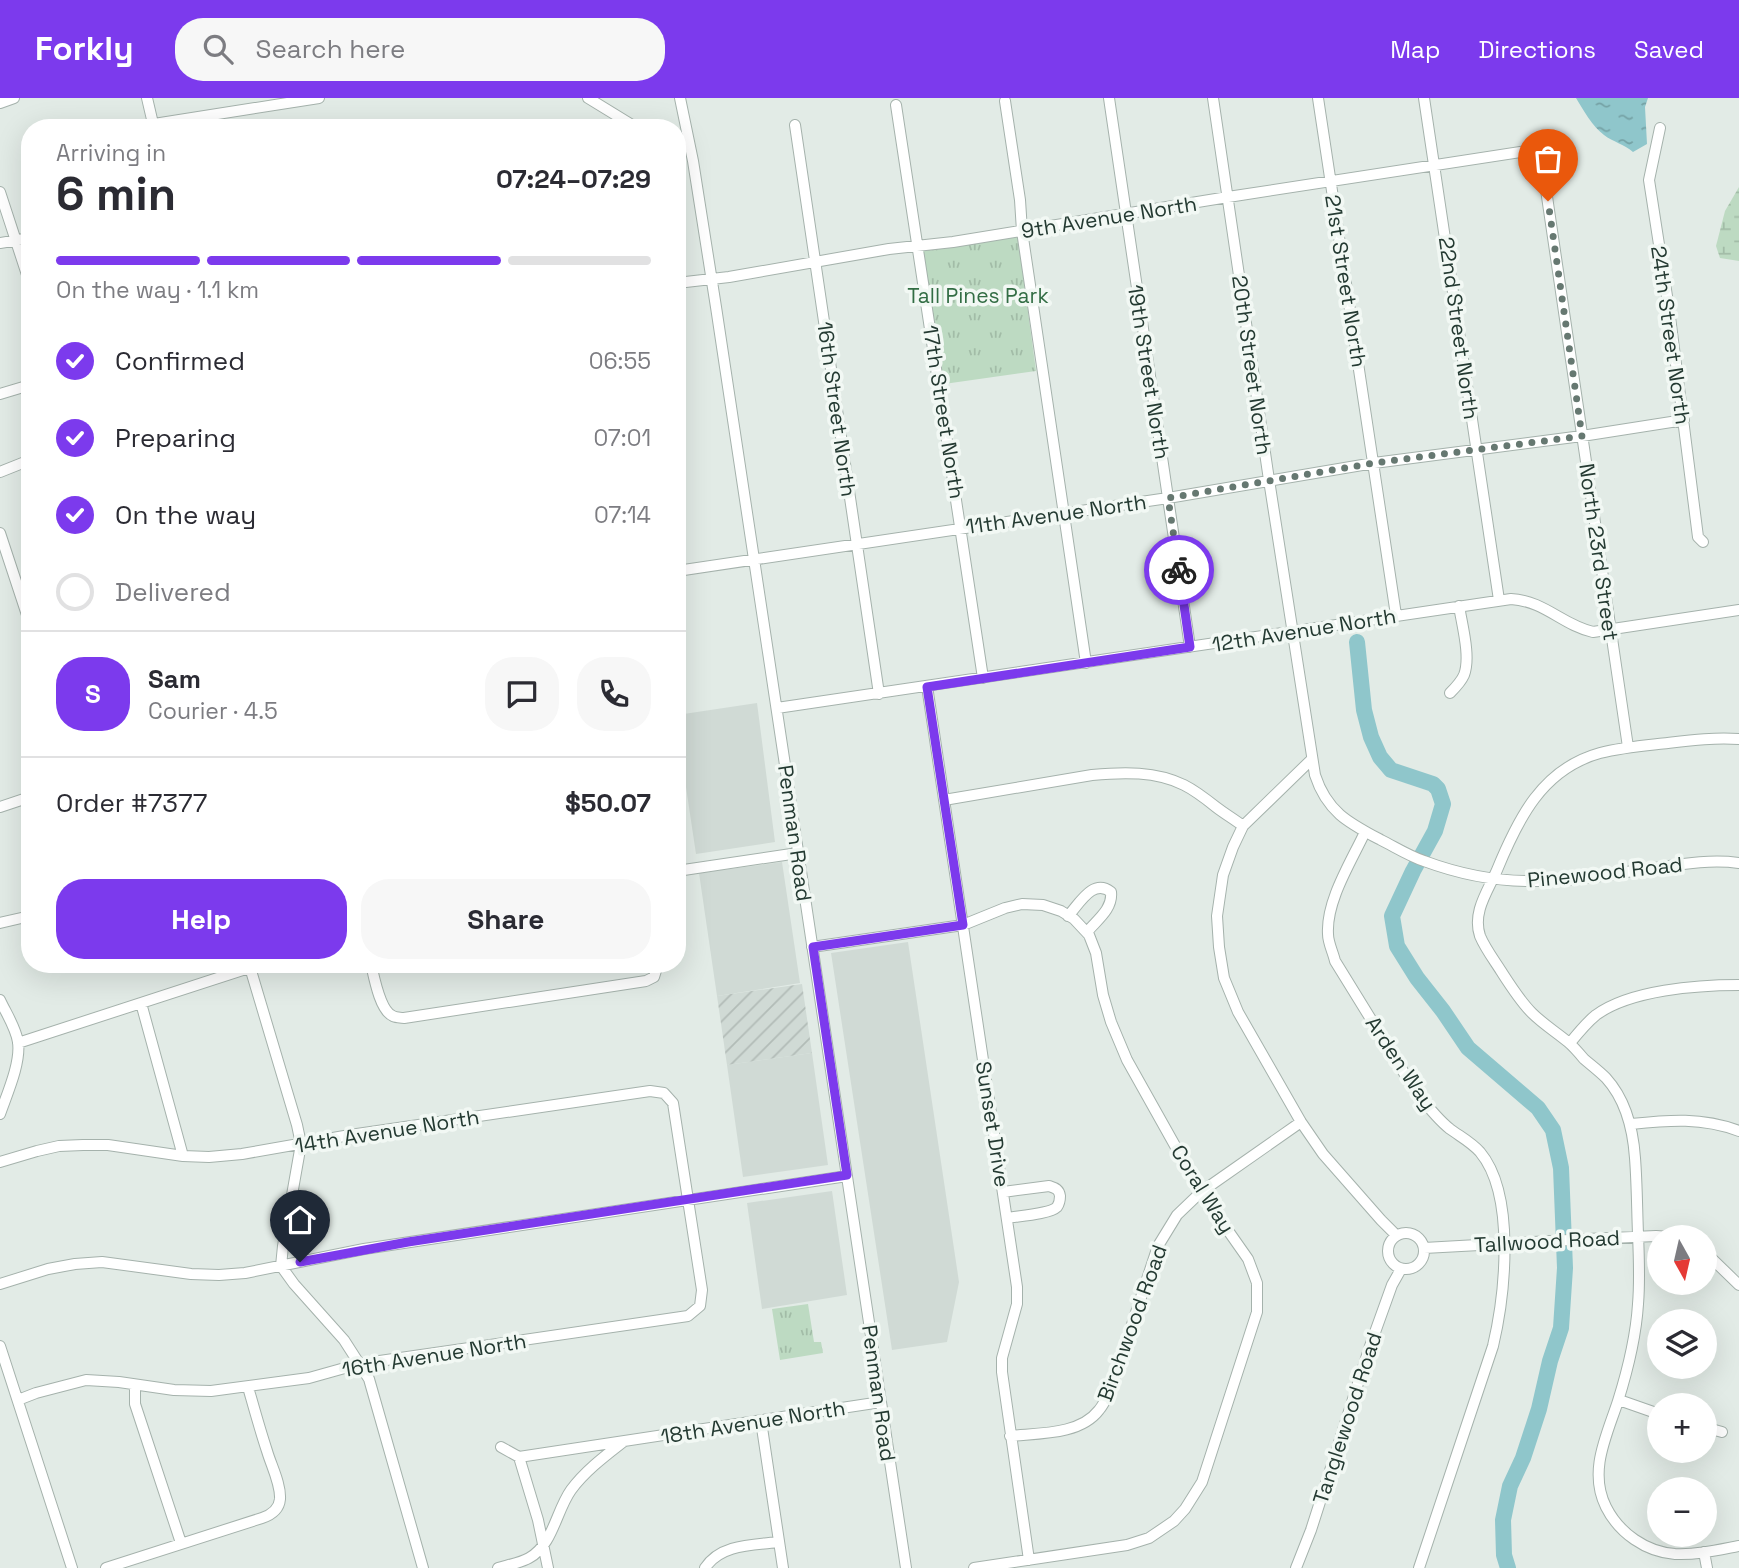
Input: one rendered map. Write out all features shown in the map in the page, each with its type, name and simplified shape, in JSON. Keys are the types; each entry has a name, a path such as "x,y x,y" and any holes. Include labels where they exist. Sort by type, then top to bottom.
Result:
{"street":[{"path":"0,103 14,98"},
{"path":"147,98 152,119"},
{"path":"195,119 319,98"},
{"path":"588,98 622,119"},
{"name":"Penman Road","path":"680,98 681,119"},
{"name":"19th Street North","path":"1109,98 1190,647"},
{"name":"20th Street North","path":"1213,98 1312,759"},
{"name":"21st Street North","path":"1318,98 1396,615"},
{"name":"22nd Street North","path":"1424,98 1499,600"},
{"path":"1005,101 1086,663"},
{"name":"17th Street North","path":"896,106 984,678"},
{"name":"16th Street North","path":"795,125 879,694"},
{"name":"24th Street North","path":"1660,128 1649,180 1698,537 1703,542"},
{"name":"Penman Road","path":"686,148 712,278 906,1568"},
{"name":"9th Avenue North","path":"686,282 1540,149"},
{"name":"North 23rd Street","path":"1540,149 1628,747"},
{"path":"0,192 21,256"},
{"path":"0,243 21,239"},
{"path":"0,394 21,388"},
{"name":"11th Avenue North","path":"686,570 1168,498 1374,463 1684,420"},
{"path":"0,472 21,464"},
{"path":"0,533 21,597"},
{"name":"12th Avenue North","path":"777,708 1499,600 1525,600 1580,629 1593,632 1739,610"},
{"path":"1450,693 1463,677 1466,667 1459,606"},
{"name":"Sunset Drive","path":"927,687 1017,1287 1017,1304 1002,1359 1002,1372 1029,1560"},
{"path":"1739,739 1716,737 1628,747 1599,753 1576,762 1555,775 1525,809 1480,908 1478,920 1485,945 1516,995 1548,1028 1570,1043 1612,1086 1622,1101 1631,1124 1640,1279 1631,1354 1604,1444 1598,1474 1605,1505 1622,1529 1648,1546 1675,1554 1739,1546"},
{"path":"1312,759 1243,826 1233,847 1223,875 1217,916 1224,978 1238,1012 1301,1122 1331,1163 1396,1236"},
{"name":"Pinewood Road","path":"1312,759 1319,789 1328,804 1348,821 1421,860 1464,873 1536,882 1697,863 1739,863"},
{"path":"944,800 1092,775 1138,773 1171,779 1184,785 1243,826"},
{"path":"0,807 21,800"},
{"name":"Arden Way","path":"1365,832 1330,905 1328,937 1335,961 1414,1089 1429,1108 1449,1128 1472,1144 1488,1164 1499,1195 1504,1243 1502,1297 1493,1346 1419,1568"},
{"path":"686,870 798,853"},
{"path":"1069,916 1093,888 1107,888 1111,892 1110,906 1087,932"},
{"name":"Coral Way","path":"813,947 963,925 1022,904 1043,905 1069,916 1087,932 1096,953 1103,995 1127,1060 1201,1192 1248,1259 1257,1283 1257,1312 1202,1482 1174,1521 1149,1538 1103,1549 974,1568"},
{"path":"0,923 21,918"},
{"path":"18,1043 229,973"},
{"path":"252,973 301,1144 281,1266 344,1340 369,1380 423,1568"},
{"path":"373,973 386,1012 393,1017 404,1018 646,981 656,973"},
{"path":"1570,1043 1583,1026 1598,1014 1625,1000 1682,989 1739,985"},
{"path":"0,1000 15,1030 18,1043 15,1068 0,1114"},
{"path":"141,1003 183,1156"},
{"name":"14th Avenue North","path":"0,1162 59,1146 83,1145 108,1145 183,1156 242,1154 650,1091 664,1093 673,1103 688,1199"},
{"path":"1631,1124 1664,1120 1707,1121 1739,1130"},
{"name":"Birchwood Road","path":"1010,1436 1075,1427 1099,1411 1110,1391 1158,1246 1177,1215 1201,1192 1301,1122"},
{"path":"0,1284 48,1269 102,1262 191,1274 245,1273 364,1249 847,1175"},
{"path":"1003,1192 1049,1186 1060,1193 1060,1201 1056,1208 1050,1211 1007,1218"},
{"name":"16th Avenue North","path":"18,1399 86,1380 190,1392 248,1387 309,1378 359,1364 688,1316 700,1306 702,1299 688,1199"},
{"path":"1402,1233 1413,1234 1423,1242 1424,1248 1422,1261 1412,1268 1401,1269 1391,1262 1388,1256 1389,1245 1402,1233"},
{"name":"Tallwood Road","path":"1424,1248 1647,1237"},
{"path":"1717,1264 1739,1285"},
{"name":"Tanglewood Road","path":"1296,1568 1311,1530 1369,1349 1392,1285 1401,1269"},
{"path":"0,1346 72,1568"},
{"path":"135,1385 135,1404 181,1543"},
{"path":"106,1568 262,1518 277,1509 280,1500 279,1487 248,1387"},
{"path":"1619,1400 1647,1410"},
{"name":"18th Avenue North","path":"519,1457 881,1402"},
{"path":"761,1421 783,1568"},
{"path":"1717,1431 1722,1432"},
{"name":"18th Avenue North","path":"544,1545 570,1492 600,1460 625,1441"},
{"path":"501,1447 519,1457 538,1520 548,1568"},
{"path":"705,1568 717,1555 729,1549 779,1542"},
{"path":"498,1568 527,1559 544,1545"},
{"path":"1704,1552 1707,1568"}],"shaded area":[{"path":"757,703 775,842 696,854 686,787 686,714"},
{"path":"782,862 800,983 717,996 699,873"},
{"path":"908,942 959,1282 947,1342 892,1350 831,953"},
{"path":"802,984 812,1053 727,1065 717,996"},
{"path":"812,1053 828,1165 743,1177 727,1065"},
{"path":"832,1191 847,1295 762,1309 747,1203"}],"green space":[{"path":"1739,187 1739,261 1720,258 1716,246 1725,211"},
{"name":"Tall Pines Park","path":"1018,237 1036,371 944,384 922,250"},
{"path":"808,1304 814,1342 821,1342 823,1353 780,1360 772,1309"}],"water":[{"path":"1576,98 1648,98 1645,107 1647,144 1633,152 1607,137 1592,123"}],"waterway":[{"path":"1357,642 1364,710 1380,757 1391,770 1433,784 1438,789 1443,804 1435,831 1392,916 1397,946 1468,1048 1538,1108 1553,1130 1561,1168 1565,1268 1561,1328 1539,1409 1523,1458 1510,1486 1503,1520 1504,1555 1508,1568"}],"way so far":[{"path":"1179,570 1168,498 1374,463 1582,436 1548,201"}],"route":[{"path":"300,1262 408,1242 847,1175 813,947 963,925 927,687 1190,647 1179,570"}]}
